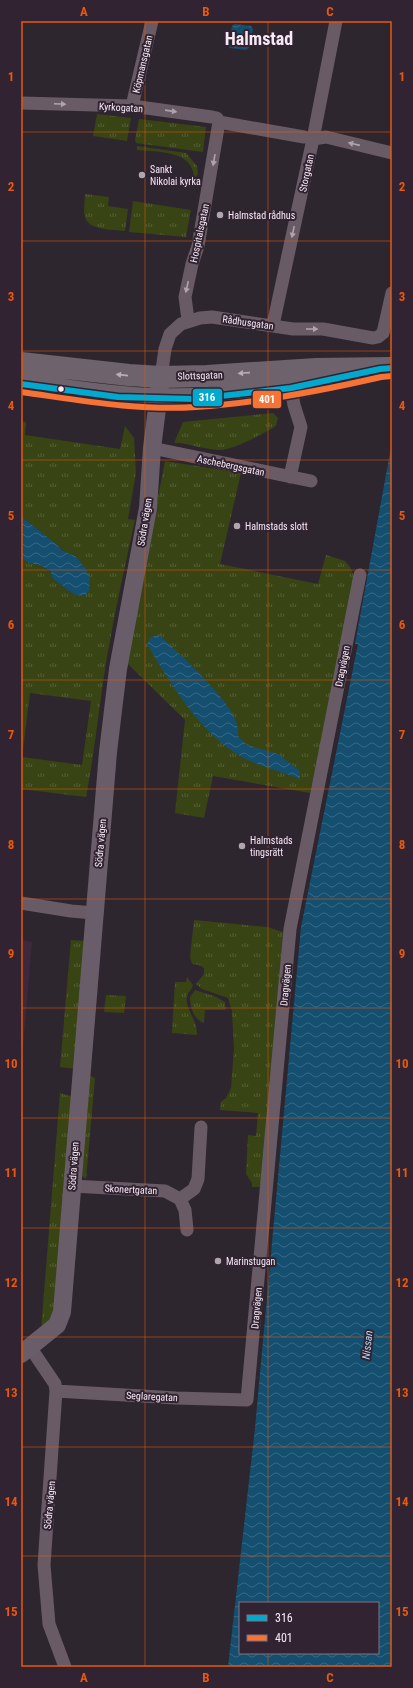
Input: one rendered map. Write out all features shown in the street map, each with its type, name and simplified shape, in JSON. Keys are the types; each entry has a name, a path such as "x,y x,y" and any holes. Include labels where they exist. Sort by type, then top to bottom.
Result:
{"highway":[{"name":"Slottsgatan","path":"21,363 122,375 161,377 207,376 316,369 386,368"},
{"name":"Slottsgatan","path":"21,384 118,397 158,399 224,396 291,388 386,368"}],"street":[{"name":"Köpmansgatan","path":"132,106 152,21"},
{"name":"Storgatan","path":"273,326 309,138 336,21"},
{"name":"Kyrkogatan","path":"21,102 132,106 212,117 217,118 219,122 309,138"},
{"name":"Hospitalsgatan","path":"188,320 185,296 192,264 198,246 219,122"},
{"path":"309,138 326,137 392,153"},
{"name":"Rådhusgatan","path":"188,320 212,317 293,329 323,329 373,338 378,337 383,333 392,293"},
{"path":"161,377 165,349 170,334 188,320"},
{"name":"Södra vägen","path":"65,1667 49,1624 44,1565 56,1391 55,1384 25,1351 57,1325 62,1312 94,913 112,718 119,664 148,508 152,448 161,377"},
{"path":"290,477 302,427 294,405 291,388"},
{"name":"Aschebergsgatan","path":"152,448 311,481"},
{"name":"Dragvägen","path":"247,1400 290,929 360,575"},
{"path":"21,903 94,913"},
{"path":"187,1230 185,1210 180,1199 194,1189 198,1179 201,1127"},
{"name":"Skonertgatan","path":"72,1186 165,1191 180,1199"},
{"name":"Seglaregatan","path":"56,1391 176,1398 247,1400"}],"shaded area":[{"path":"21,940 32,942 23,1048 21,1047"}],"green space":[{"path":"97,114 131,118 127,141 93,136"},
{"path":"139,119 206,127 203,152 136,143 135,140"},
{"path":"137,146 186,153 197,166 198,174 194,179 192,170 188,163 182,158 164,152 137,150"},
{"path":"85,194 109,197 108,206 128,209 125,231 96,227 87,222 84,211"},
{"path":"133,201 191,210 186,237 129,232"},
{"path":"273,413 278,418 276,426 231,448 218,450 174,443 183,422"},
{"path":"21,421 26,422 25,435 120,449 125,426 134,438 136,473 128,519 135,520 107,657 86,797 21,789 21,557 28,563 40,565 50,572 53,579 73,594 75,556 63,551 21,516","holes":["30,693 91,701 82,765 22,757"]},
{"path":"165,461 241,473 220,564 318,584 326,555 345,561 350,567 353,574 354,599 310,793 213,776 204,818 175,813 185,720 126,662"},
{"path":"194,920 267,927 283,932 265,1187 252,1187 252,1183 246,1174 248,1135 256,1136 258,1113 220,1110 221,1102 226,1098 231,1088 234,1049 232,1011 228,998 202,989 196,984 204,974 204,968 199,965 192,964 190,957"},
{"path":"71,940 85,941 76,1069 60,1067"},
{"path":"187,977 193,985 188,995 187,1005 197,1030 197,1035 172,1033 175,982 186,982"},
{"path":"195,990 214,996 225,1002 226,1010 205,1010 204,1023 193,1013 190,997"},
{"path":"106,995 126,996 124,1013 104,1012"},
{"path":"90,1076 95,1078 86,1179 82,1176"},
{"path":"60,1093 73,1097 53,1318 41,1330"}],"water":[{"path":"235,24 251,26 253,29 249,48 246,50 230,48 228,46 232,26"},
{"name":"Nissan","path":"392,442 392,1667 228,1667 255,1428 301,927 358,644 355,644"},
{"path":"21,516 63,551 75,556 87,570 90,579 89,591 85,595 81,596 73,594 53,579 50,571 40,565 28,563 21,557"},
{"path":"159,635 203,677 225,702 233,714 237,724 238,736 247,745 278,754 300,771 300,779 240,756 225,746 212,734 176,691 147,644 151,637"}],"transit line":[{"name":"316","path":"21,384 118,397 195,399 291,388 380,369 392,368"},
{"name":"401","path":"21,392 130,406 174,408 243,403 312,392 392,376"}],"place":[{"name":"Sankt Nikolai kyrka","path":"142,175"},
{"name":"Halmstad rådhus","path":"220,215"},
{"name":"Halmstads slott","path":"237,526"},
{"name":"Halmstads tingsrätt","path":"242,846"},
{"name":"Marinstugan","path":"218,1261"}],"district":[{"name":"Halmstad","path":"259,39"}]}
